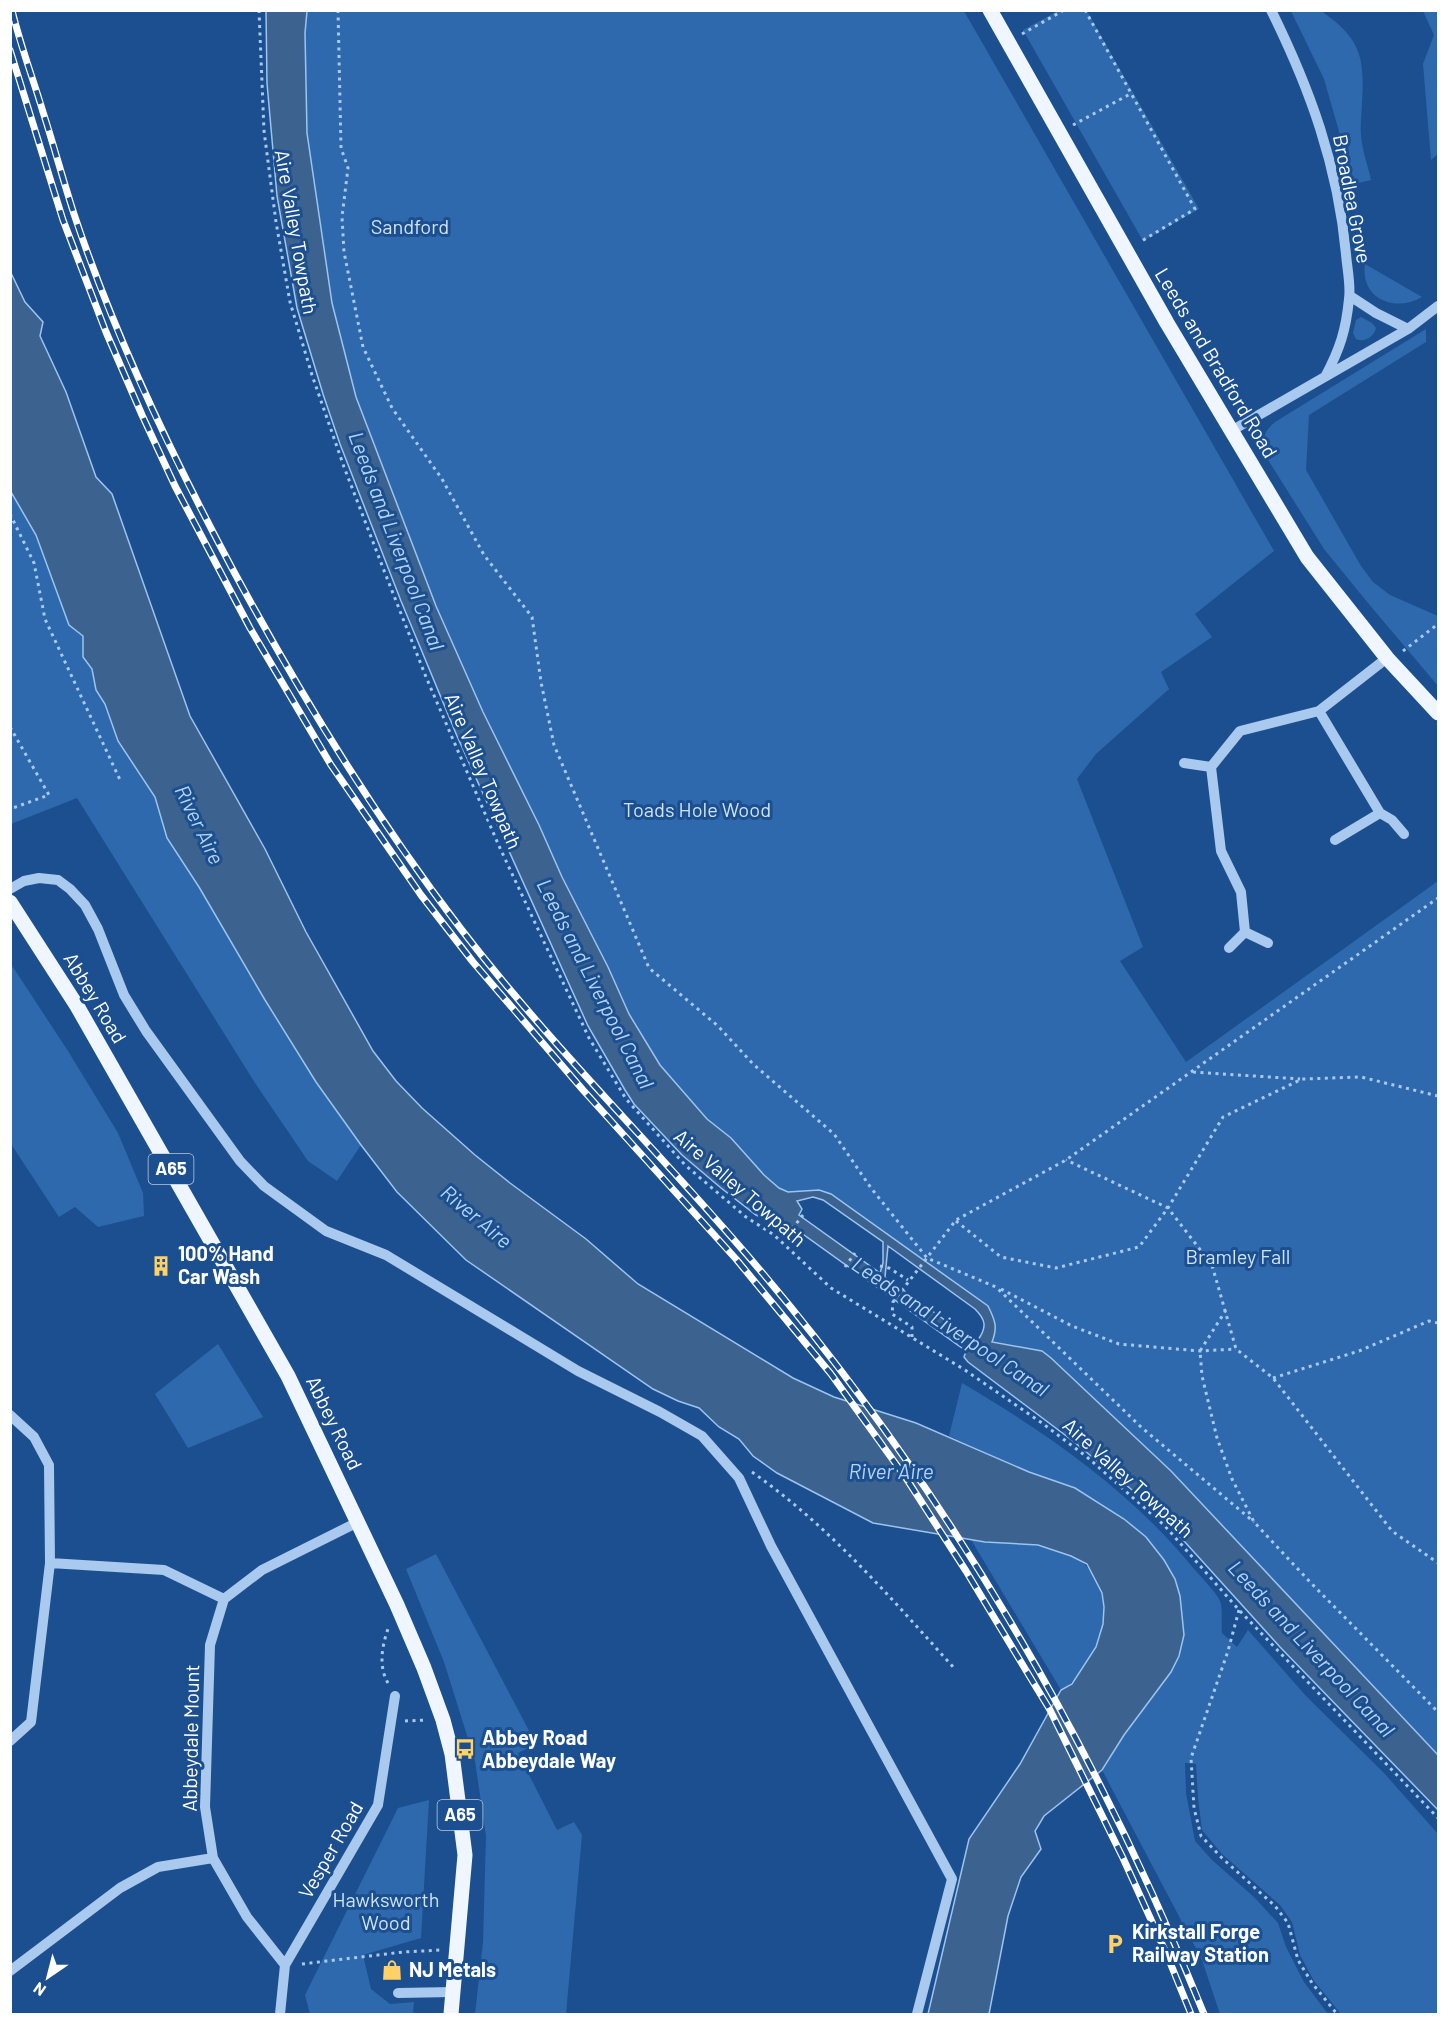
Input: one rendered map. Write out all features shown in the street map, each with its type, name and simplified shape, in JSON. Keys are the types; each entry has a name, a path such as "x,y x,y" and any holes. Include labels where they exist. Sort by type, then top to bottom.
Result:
{"main road":[{"name":"Leeds and Bradford Road","path":"990,10 1125,251 1306,557 1388,659 1438,713"},
{"name":"Abbey Road","path":"10,902 77,1006 274,1350 397,1605 443,1720 452,1754 465,1855 451,2014"}],"street":[{"name":"Broadlea Grove","path":"1271,10 1304,83 1327,148 1344,231 1350,296 1346,327 1339,351 1325,377"},
{"path":"1350,296 1376,313 1408,329"},
{"path":"1231,431 1408,329 1438,306"},
{"path":"1245,932 1241,892 1221,851 1211,767 1240,731 1319,711 1388,659"},
{"path":"1319,711 1380,813 1392,820 1404,834"},
{"path":"1184,763 1211,767"},
{"path":"1335,840 1380,813"},
{"path":"10,889 24,881 39,878 58,880 85,905 98,929 124,995 146,1031 240,1161 264,1186 326,1231 386,1255 578,1371 702,1436 739,1478 771,1546 952,1879 917,2014"},
{"path":"1245,932 1268,943"},
{"path":"1229,948 1245,932"},
{"path":"10,1415 34,1437 49,1465 50,1563 31,1722 10,1741"},
{"path":"50,1563 164,1570 224,1599 262,1570 358,1522"},
{"name":"Abbeydale Mount","path":"224,1599 210,1645 206,1807 213,1858 247,1917 285,1965"},
{"name":"Vesper Road","path":"280,2014 285,1965 378,1806 395,1696"},
{"path":"10,1971 120,1888 158,1867 213,1858"},
{"path":"398,1993 453,1992"}],"path":[{"name":"Aire Valley Towpath","path":"260,10 264,131 276,222 290,302 312,375 344,467 426,677 499,846 589,1038 626,1099 686,1165 746,1217 774,1235 831,1288 965,1370 1088,1457 1165,1526 1239,1610 1438,1818"},
{"path":"338,10 341,148 348,168 342,217 344,252 363,347 392,408 442,479 483,555 532,617 554,745 649,968 718,1026 753,1064 834,1134 871,1188 927,1258 996,1287 1072,1326 1119,1344 1200,1351 1236,1349"},
{"path":"1007,42 1064,10"},
{"path":"1085,10 1195,209 1125,251"},
{"path":"1058,133 1132,93"},
{"path":"10,514 34,563 45,619 121,782"},
{"path":"1388,659 1438,624"},
{"path":"10,727 49,795 10,809"},
{"path":"912,1338 912,1327 892,1314 893,1302 956,1220 1066,1160 1438,898"},
{"path":"1193,1072 1302,1079 1361,1077 1438,1096"},
{"path":"956,1220 1001,1257 1056,1268 1139,1247 1168,1208 1223,1117 1302,1079"},
{"path":"1066,1160 1168,1208 1212,1265 1236,1349 1273,1378 1392,1531 1438,1563"},
{"path":"792,1229 803,1215"},
{"path":"845,1267 855,1253"},
{"path":"880,1266 889,1268 908,1280"},
{"path":"996,1287 1141,1427 1254,1521 1310,1582 1438,1712"},
{"path":"1226,1310 1200,1351 1202,1376 1217,1438 1232,1479 1254,1521"},
{"path":"1273,1378 1359,1351 1430,1321 1438,1323"},
{"path":"747,1468 823,1530 895,1602 954,1668"},
{"path":"395,1696 381,1672 383,1640 397,1605"},
{"path":"1239,1610 1228,1651 1191,1758 1194,1808 1201,1836 1275,1906 1288,1923 1298,1960 1312,1983 1337,2014"},
{"path":"392,1721 443,1720"},
{"path":"285,1965 403,1952 458,1949"}],"green space":[{"path":"307,11 964,11 1274,551 1195,614 1212,637 1161,672 1169,689 1096,754 1077,779 1143,947 1120,961 1186,1062 1438,881 1438,1755 1171,1471 1051,1358 992,1342 988,1306 933,1268 806,1190 788,1193 779,1188 764,1175 731,1138 707,1119 660,1065 629,1014 483,712 436,606 356,397 332,303 307,133 305,33"},
{"path":"1058,11 1087,11 1199,209 1143,241 1023,30"},
{"path":"1291,11 1321,11 1344,30 1357,49 1361,60 1363,86 1362,141 1371,180 1354,184 1324,79"},
{"path":"1423,11 1436,11 1438,16 1438,154 1431,160 1423,64 1434,35"},
{"path":"1365,264 1422,297 1401,304 1382,300 1368,286"},
{"path":"1361,317 1376,328 1365,340 1356,339 1353,333 1356,320"},
{"path":"1426,329 1426,342 1309,415 1306,470 1361,566 1373,582 1390,595 1438,616 1438,686 1324,549 1265,455 1264,445 1264,437 1275,422"},
{"path":"10,492 36,535 69,625 83,636 83,657 92,669 96,690 105,704 118,741 155,797 167,838 316,1082 361,1145 337,1181 308,1161 255,1083 77,798 11,824"},
{"path":"11,964 118,1133 143,1193 144,1216 98,1227 75,1207 59,1217 11,1144"},
{"path":"218,1344 263,1417 188,1448 155,1394"},
{"path":"962,1383 1056,1443 1143,1514 1218,1597 1222,1633 1237,1647 1248,1630 1306,1696 1384,1773 1438,1834 1438,2014 1341,2014 1314,1981 1300,1955 1292,1922 1280,1905 1222,1854 1202,1830 1196,1764 1185,1763 1186,1793 1195,1841 1278,1923 1286,1947 1304,1982 1328,2014 1220,2014 1202,1960 1102,1770 1124,1735 1171,1672 1102,1504 1075,1488 1029,1472 949,1436"},
{"path":"970,1538 1058,1550 1074,1557 1087,1567 1097,1582 1104,1606 1098,1639 1081,1672 1061,1690"},
{"path":"436,1554 536,1744 518,1753 557,1830 574,1822 582,1835 566,2014 475,2014 483,1942 486,1836 475,1761 444,1662 406,1569"},
{"name":"Hawksworth Wood","path":"429,1800 421,1938 363,1955 371,1989 390,2004 414,2002 413,2014 310,2014 305,1995 398,1808"}],"water":[{"name":"Leeds and Liverpool Canal","path":"266,11 307,11 305,33 307,133 332,303 356,397 436,606 483,712 629,1014 660,1065 707,1119 731,1138 764,1175 779,1188 788,1192 819,1190 831,1194 988,1306 995,1324 992,1342 1042,1351 1171,1471 1438,1755 1438,1810 1280,1647 1155,1509 1073,1441 968,1362 964,1357 966,1351 790,1225 769,1221 756,1215 721,1188 682,1155 634,1104 588,1026 457,736 340,444 297,308 277,196 267,83","holes":["813,1197 823,1200 883,1242 883,1263 880,1273 799,1215 802,1209 797,1201","888,1246 975,1309 984,1324 978,1340 963,1333 885,1277"]},
{"name":"River Aire","path":"11,273 25,302 43,322 40,336 66,392 96,477 112,494 190,716 265,849 306,932 373,1051 396,1081 422,1108 475,1155 586,1239 638,1284 793,1378 834,1397 916,1423 1029,1472 1075,1488 1124,1519 1146,1537 1175,1579 1180,1596 1184,1635 1179,1656 1171,1672 1124,1735 1102,1770 1044,1816 1035,1831 1041,1849 1021,1877 1008,1916 989,2014 928,2014 969,1839 1020,1764 1061,1690 1072,1684 1096,1647 1103,1624 1104,1607 1102,1593 1087,1564 1038,1545 985,1542 873,1523 777,1473 753,1456 739,1439 719,1427 699,1408 653,1389 466,1260 397,1192 316,1082 167,838 155,797 118,741 105,704 96,690 92,669 83,657 83,636 69,625 36,535 11,492"}],"railway":[{"path":"12,10 74,214 126,351 210,527 312,709 369,799 429,887 461,929 534,1018 765,1276 833,1360 897,1447 957,1536 1014,1628 1067,1721 1162,1915 1204,2014"},
{"path":"10,50 63,220 106,332 142,415 175,486 250,628 331,765 421,895 473,962 583,1090 736,1259 831,1374 906,1478 966,1571 1050,1710 1123,1858 1191,2014"}],"place":[{"name":"100% Hand Car Wash","path":"161,1266"},
{"name":"Abbey Road Abbeydale Way","path":"465,1749"},
{"name":"Kirkstall Forge Railway Station","path":"1115,1944"},
{"name":"NJ Metals","path":"392,1970"}],"park label":[{"name":"Sandford","path":"410,227"},
{"name":"Toads Hole Wood","path":"697,810"},
{"name":"Bramley Fall","path":"1238,1257"}]}
